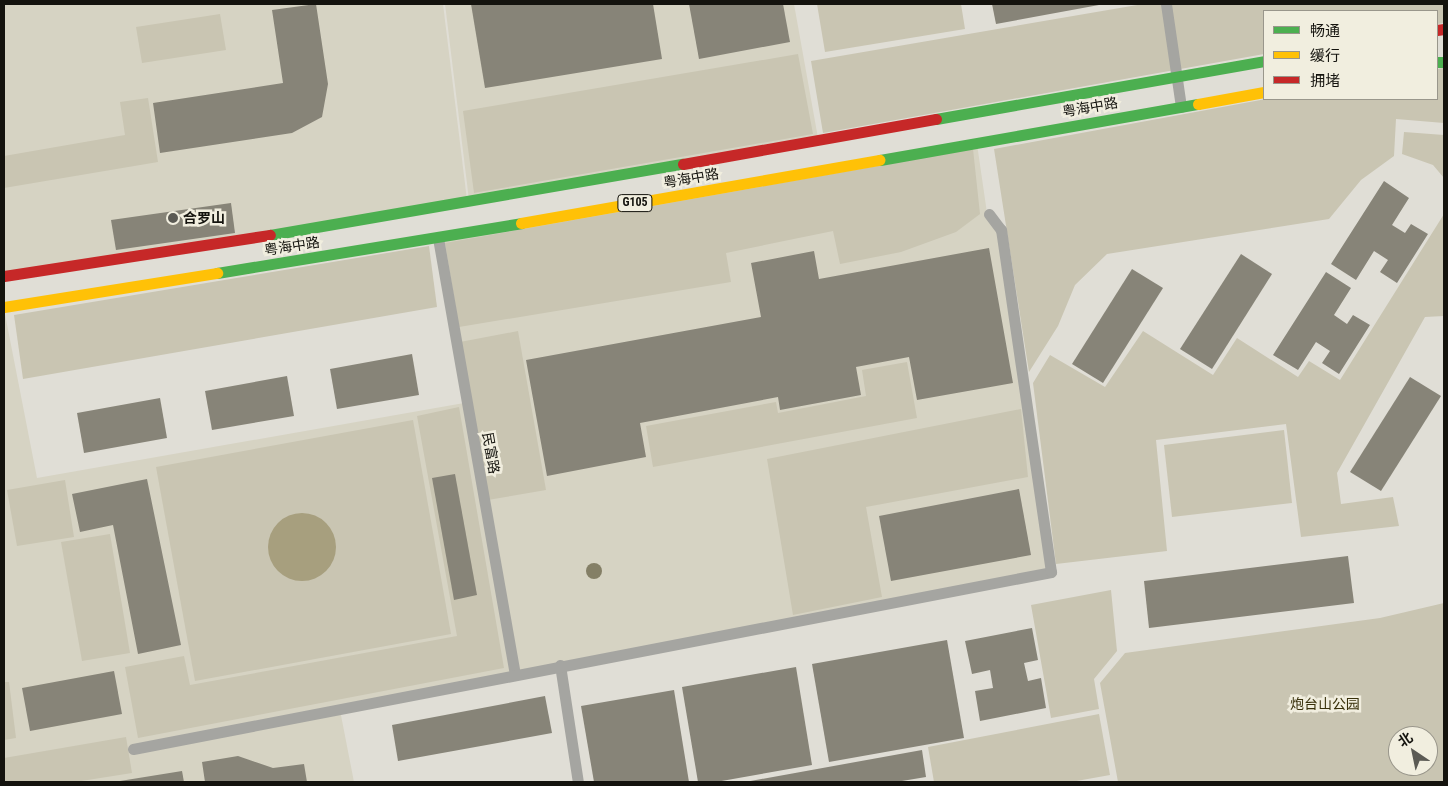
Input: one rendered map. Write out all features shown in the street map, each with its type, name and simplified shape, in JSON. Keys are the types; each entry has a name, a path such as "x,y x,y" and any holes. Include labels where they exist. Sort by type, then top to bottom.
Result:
{"highway":[{"name":"粤海中路","path":"4,276 415,212 1263,61"},
{"name":"粤海中路","path":"4,307 438,238 1263,92"}],"lane":[{"path":"1166,4 1175,77 1181,107"},
{"path":"133,749 515,673 1051,572 1001,230 989,214"},
{"name":"民富路","path":"438,238 515,673"},
{"path":"560,665 578,782"}],"shaded area":[{"path":"4,4 443,4 467,200 4,274"},
{"path":"445,4 794,4 818,138 469,200"},
{"path":"977,144 987,213 999,231 1049,571 516,671 439,239"},
{"path":"4,309 37,478 464,403 512,672 339,705 354,782 4,782"},
{"path":"295,513 309,513 321,518 331,528 336,540 336,554 331,566 321,576 309,581 295,581 283,576 273,566 268,554 268,540 273,528 283,518"}],"green space":[{"path":"817,4 961,4 965,29 825,52"},
{"path":"1143,4 1444,4 1444,23 1438,24 1438,10 1263,10 1263,54 823,133 811,61"},
{"path":"220,14 226,50 142,63 136,27"},
{"path":"798,54 813,134 474,193 463,111"},
{"path":"1444,68 1444,123 1396,119 1394,156 1361,180 1329,219 1107,254 1075,285 1058,326 1029,372 994,149 1263,100 1438,100 1438,69"},
{"path":"148,98 158,162 4,188 4,156 125,135 120,102"},
{"path":"1404,132 1444,135 1444,178 1433,165 1402,154"},
{"path":"973,149 980,214 956,232 901,252 840,264 833,231 726,253 731,282 459,327 445,243"},
{"path":"1444,214 1444,316 1425,317 1337,473 1341,504 1393,497 1399,526 1301,537 1286,424 1156,440 1167,551 1056,564 1033,383 1050,355 1105,387 1143,331 1213,375 1237,338 1298,377 1309,361 1340,380"},
{"path":"429,246 437,307 23,379 14,315"},
{"path":"518,331 546,490 488,500 460,342"},
{"path":"907,362 917,418 653,467 646,426 776,402 778,413 866,396 862,370"},
{"path":"459,407 504,668 138,738 125,667 184,656 190,685 457,636 417,416"},
{"path":"1021,409 1028,477 866,507 882,597 793,615 767,459"},
{"path":"413,420 451,634 195,681 156,467"},
{"path":"1284,430 1292,503 1172,517 1164,445"},
{"path":"65,480 74,537 17,546 7,490"},
{"path":"110,534 130,653 82,661 61,542"},
{"path":"1111,590 1117,651 1094,679 1099,709 1051,718 1031,605"},
{"name":"炮台山公园","path":"1444,603 1444,782 1118,782 1100,683 1125,653 1380,618"},
{"path":"4,682 9,682 16,738 4,740"},
{"path":"1099,714 1110,775 1071,782 934,782 928,747"},
{"path":"126,737 132,773 75,782 4,782 4,758"}],"building":[{"path":"316,4 328,84 322,117 292,133 160,153 153,103 283,83 272,10"},
{"path":"471,4 653,4 662,59 485,88"},
{"path":"689,4 783,4 790,42 699,59"},
{"path":"992,4 1099,4 1099,5 996,24"},
{"path":"1384,181 1409,198 1392,225 1405,233 1411,224 1428,234 1397,283 1380,272 1388,260 1374,251 1356,280 1331,264"},
{"path":"231,203 235,233 116,250 111,220"},
{"path":"989,248 1013,383 917,400 909,357 856,367 861,395 780,410 778,397 640,423 646,457 547,476 526,360 761,317 751,263 814,251 819,279"},
{"path":"1241,254 1272,274 1212,369 1180,349"},
{"path":"1132,269 1163,288 1103,383 1072,364"},
{"path":"1326,272 1351,288 1334,315 1347,324 1353,315 1370,325 1339,374 1322,363 1330,351 1316,342 1298,370 1273,355"},
{"path":"412,354 419,395 337,409 330,369"},
{"path":"287,376 294,416 212,430 205,391"},
{"path":"1410,377 1441,396 1381,491 1350,472"},
{"path":"160,398 167,438 84,453 77,413"},
{"path":"455,474 477,595 454,600 432,478"},
{"path":"147,479 181,645 138,654 113,525 80,532 72,494"},
{"path":"1019,489 1031,555 891,581 879,516"},
{"path":"1348,556 1354,603 1149,628 1144,581"},
{"path":"1032,628 1038,660 1024,663 1028,681 1041,678 1046,708 980,721 975,691 993,688 990,670 972,674 965,641"},
{"path":"947,640 964,738 829,762 812,664"},
{"path":"796,667 812,765 716,782 698,782 682,687"},
{"path":"114,671 122,714 30,731 22,688"},
{"path":"674,690 689,782 594,782 581,706"},
{"path":"545,696 552,733 398,761 392,725"},
{"path":"922,750 926,777 896,782 745,782"},
{"path":"238,756 273,768 304,764 307,782 205,782 202,762"},
{"path":"182,771 184,782 120,782 120,781"}],"traffic: fast":[{"path":"936,119 1263,61"},
{"path":"1438,62 1444,62"},
{"path":"880,160 1198,104"},
{"path":"270,235 683,164"},
{"path":"217,273 521,223"}],"traffic: slow":[{"path":"1198,104 1263,92"},
{"path":"521,223 880,160"},
{"path":"4,307 217,273"}],"traffic: jam":[{"path":"1438,30 1444,29"},
{"path":"683,164 936,119"},
{"path":"4,276 270,235"}],"place":[{"name":"合罗山","path":"173,218"}]}
